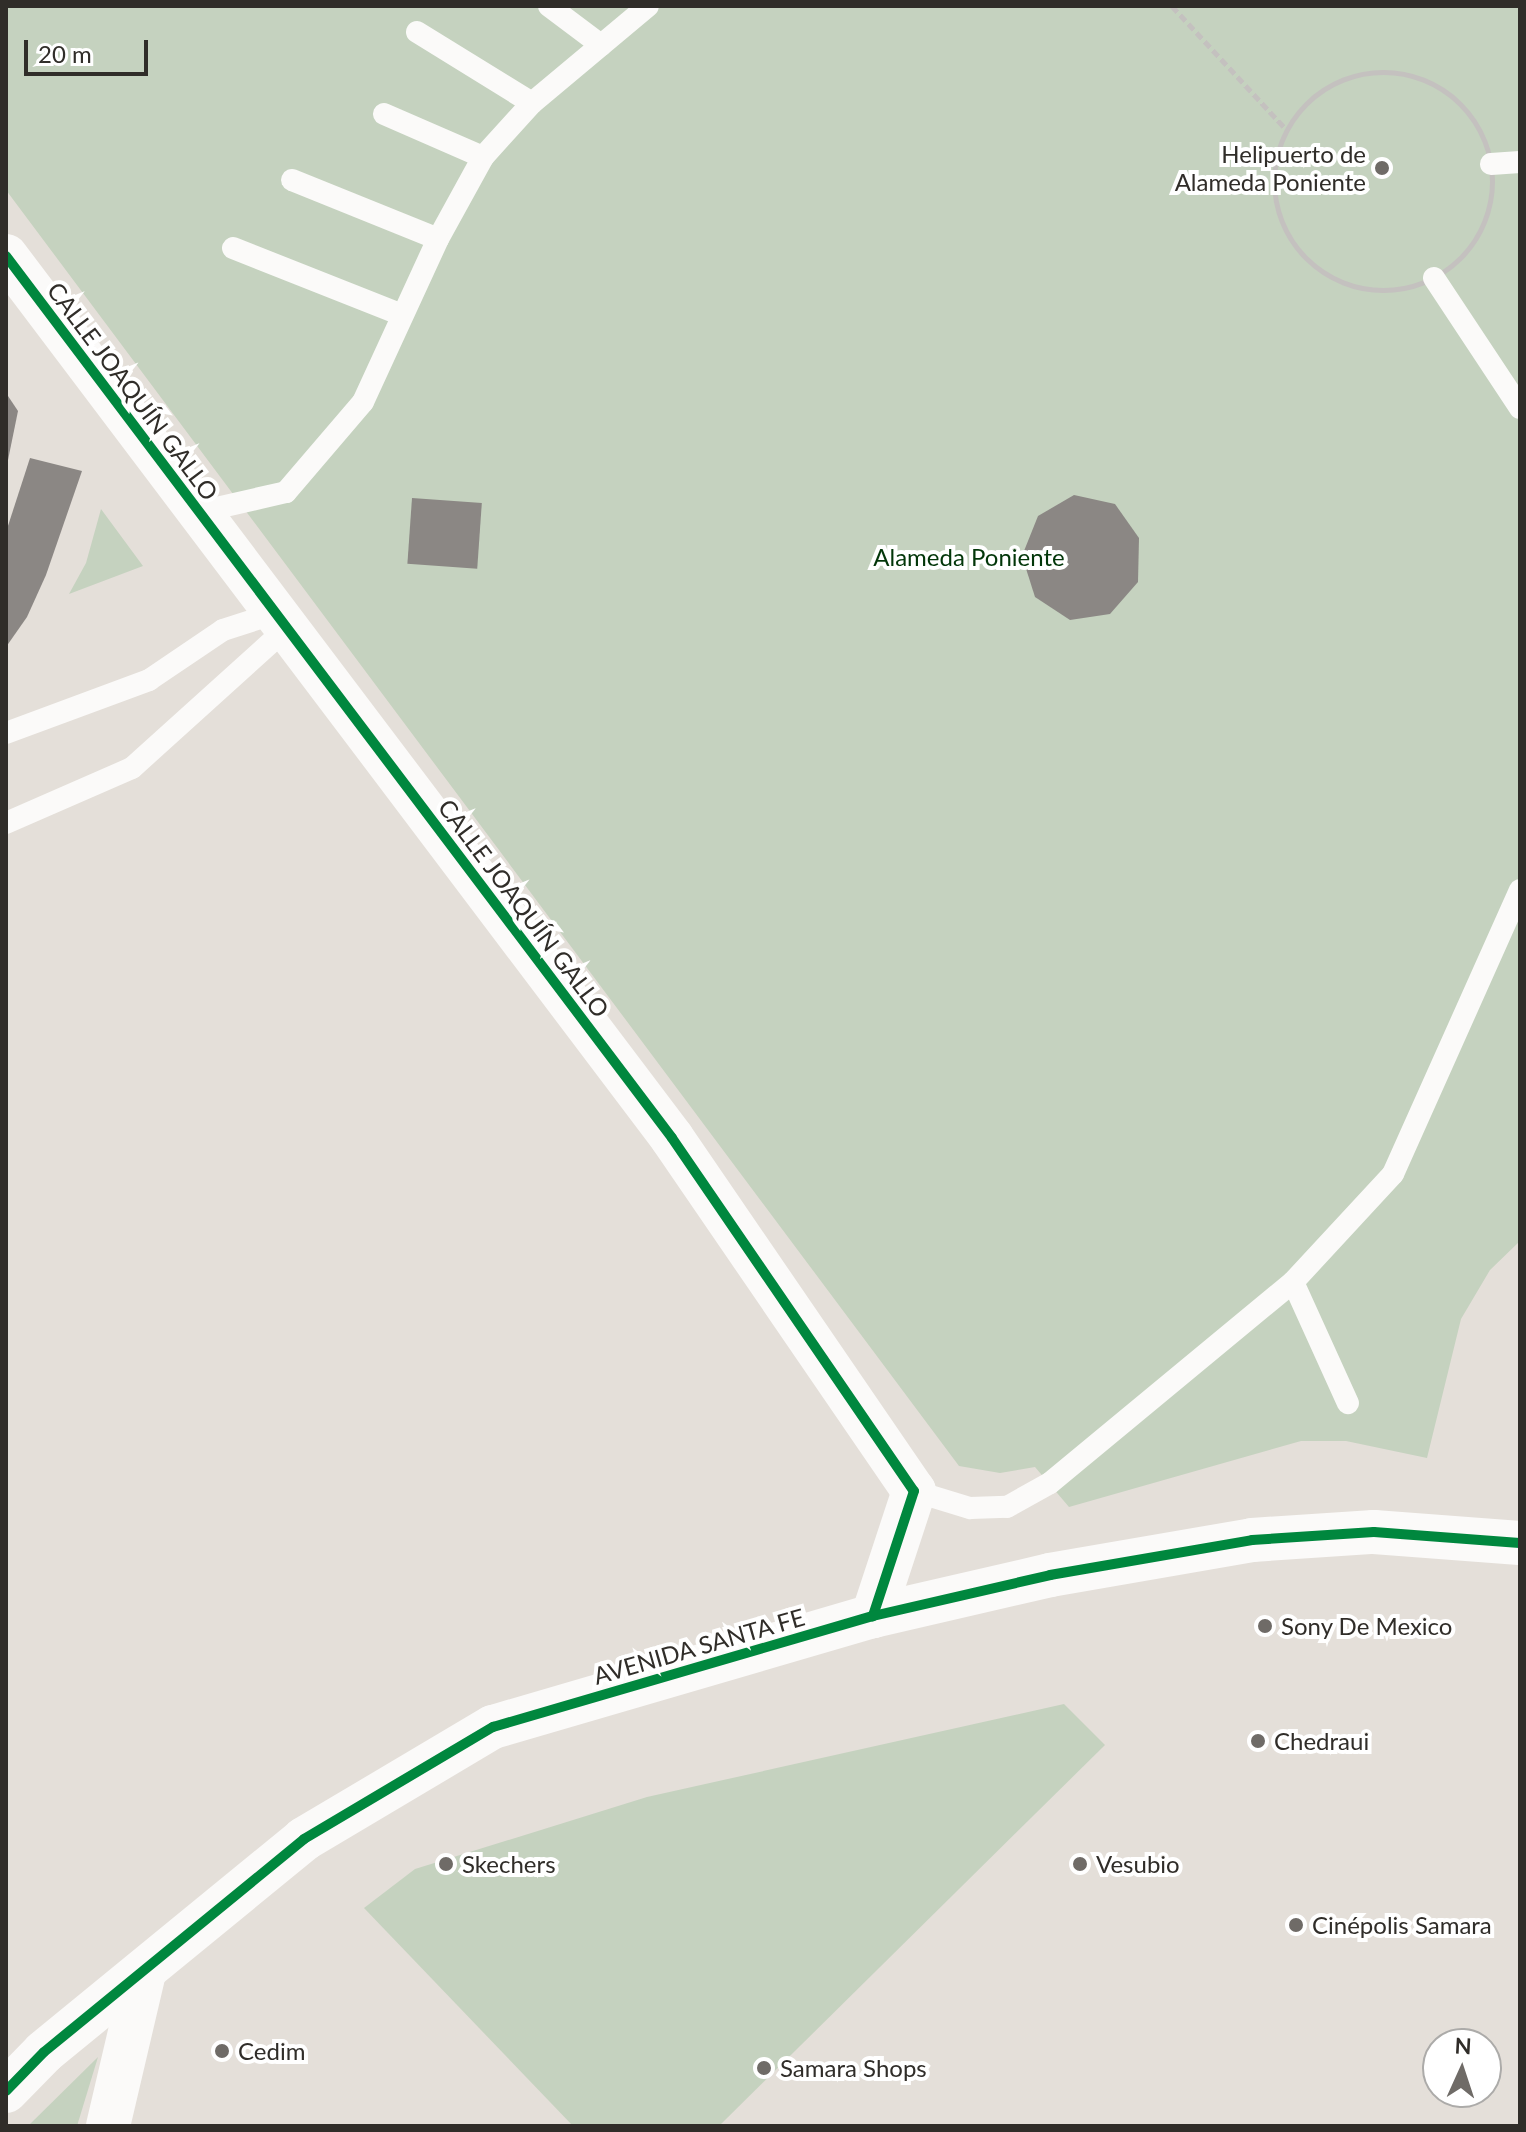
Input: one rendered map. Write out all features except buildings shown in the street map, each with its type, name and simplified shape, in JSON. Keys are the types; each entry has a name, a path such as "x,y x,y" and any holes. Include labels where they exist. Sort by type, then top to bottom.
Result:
{"street":[{"name":"CALLE JOAQUÍN GALLO","path":"6,256 672,1138 914,1491"},
{"path":"873,1616 914,1491"},
{"name":"AVENIDA SANTA FE","path":"6,2091 25,2055 144,1972 304,1839 493,1727 873,1616 1050,1575 1252,1540 1374,1532 1520,1543"},
{"path":"108,2126 144,1972"}],"lane":[{"path":"549,6 601,45"},
{"path":"199,512 286,492 363,402 438,239 483,157 532,103 648,6"},
{"path":"417,32 532,103"},
{"path":"384,114 483,157"},
{"path":"1491,164 1520,162"},
{"path":"292,180 438,239"},
{"path":"233,248 402,315"},
{"path":"1434,278 1520,408"},
{"path":"6,733 149,680 223,630 281,621"},
{"path":"6,823 132,768 281,621"},
{"path":"914,1491 970,1508 1007,1507 1050,1483 1293,1282 1393,1174 1514,924 1520,890"},
{"path":"1293,1282 1348,1403"}],"path":[{"path":"1172,6 1286,129"},
{"path":"1367,73 1400,74 1433,84 1460,104 1480,132 1491,164 1491,197 1481,230 1462,257 1434,278 1401,289 1366,290 1333,279 1304,259 1284,230 1274,197 1274,163 1286,129 1306,103 1334,83 1367,73"}],"green space":[{"name":"Alameda Poniente","path":"6,6 1520,6 1520,1241 1490,1270 1461,1319 1427,1458 1346,1441 1301,1441 1069,1507 1035,1467 1000,1473 959,1466 6,190"},
{"path":"101,509 143,566 69,594 86,563"},
{"path":"1064,1704 1105,1745 719,2126 573,2126 364,1908 415,1869 647,1797"},
{"path":"98,2057 77,2126 28,2126"}],"cycle path":[{"path":"6,256 672,1138 914,1491 873,1616"},
{"path":"6,2091 44,2052 304,1839 493,1727 873,1616 1050,1575 1252,1540 1374,1532 1520,1543"}],"place":[{"name":"Helipuerto de Alameda Poniente","path":"1382,168"},
{"name":"Sony De Mexico","path":"1265,1626"},
{"name":"Chedraui","path":"1258,1741"},
{"name":"Skechers","path":"446,1864"},
{"name":"Vesubio","path":"1080,1864"},
{"name":"Cinépolis Samara","path":"1296,1925"},
{"name":"Cedim","path":"222,2051"},
{"name":"Samara Shops","path":"764,2068"}]}
